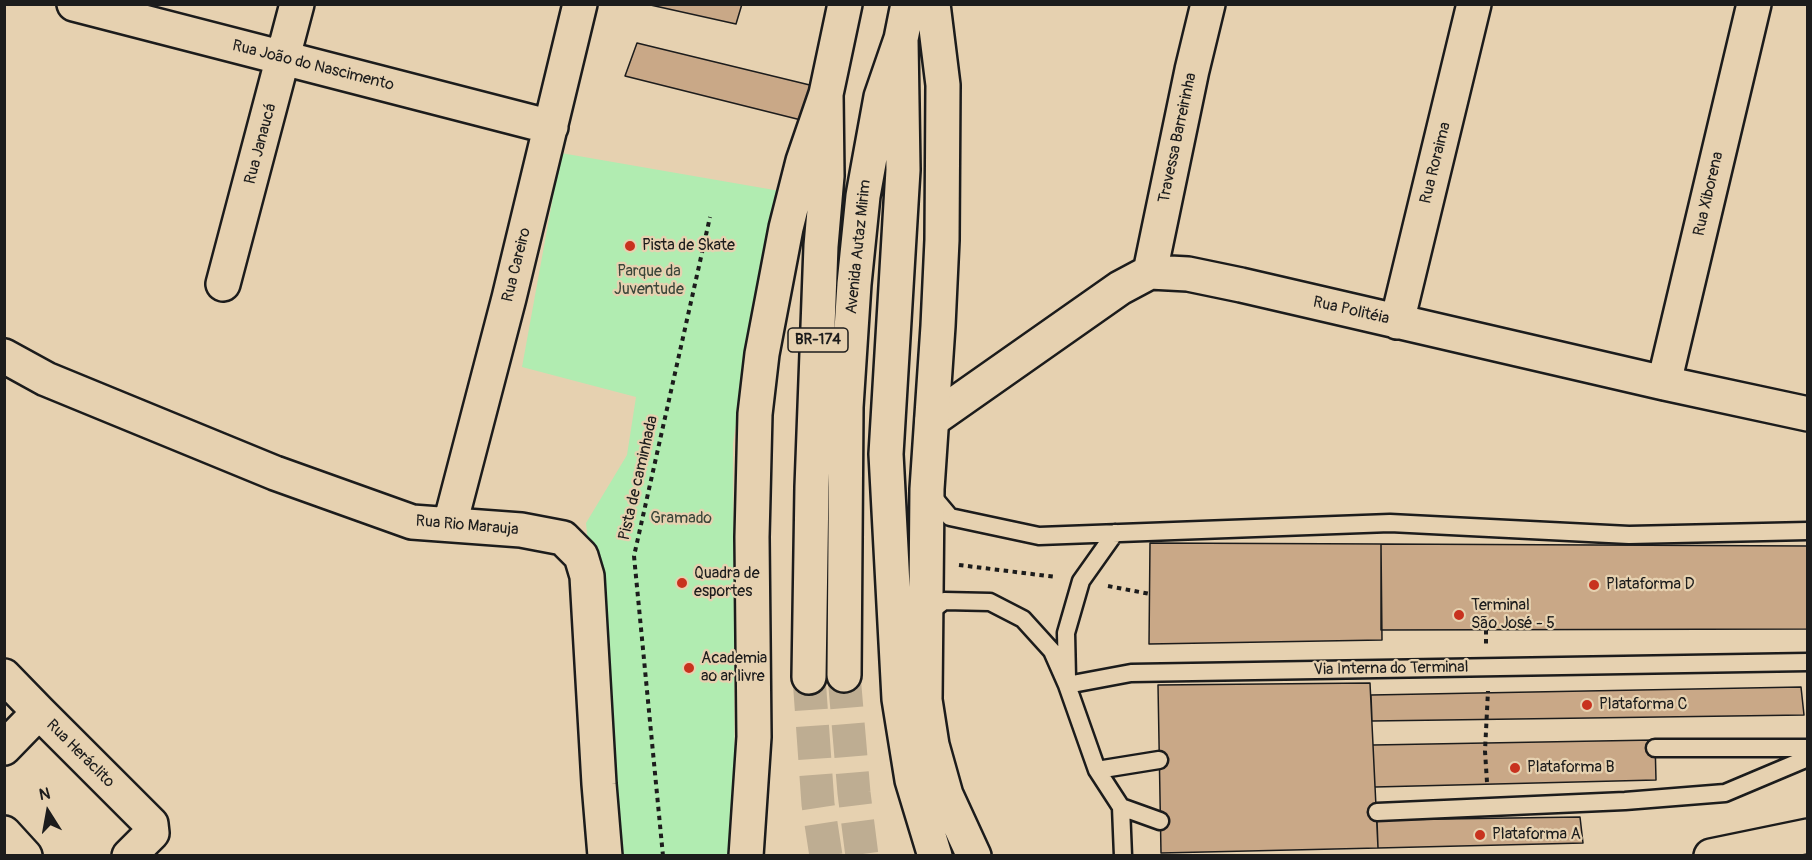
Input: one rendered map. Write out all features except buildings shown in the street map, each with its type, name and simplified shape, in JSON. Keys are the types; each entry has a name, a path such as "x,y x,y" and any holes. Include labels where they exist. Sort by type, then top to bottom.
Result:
{"street":[{"name":"Rua João do Nascimento","path":"74,4 551,127"},
{"name":"Rua Janaucá","path":"223,284 297,4"},
{"name":"Rua Careiro","path":"450,524 509,298 580,4"},
{"name":"Avenida Autaz Mirim","path":"809,677 812,487 821,246 827,176 826,94 845,4"},
{"name":"Avenida Autaz Mirim","path":"844,675 846,407 854,284 863,196 878,109 901,39 908,4"},
{"path":"933,4 943,85 942,240 927,489 925,700 932,745 946,795 974,855"},
{"name":"Travessa Barreirinha","path":"1150,272 1208,4"},
{"name":"Rua Roraima","path":"1397,322 1474,4"},
{"name":"Rua Xiborena","path":"1664,383 1754,4"},
{"path":"901,39 903,170 886,454 899,699 912,780 935,855"},
{"path":"746,855 754,737 752,537 755,414 762,354 786,228 803,161 826,94"},
{"path":"932,420 1120,288 1150,272"},
{"name":"Rua Politéia","path":"1150,272 1188,274 1808,414"},
{"name":"Rua Rio Marauja","path":"4,356 46,379 275,473 412,522 521,530 563,538 581,556 587,576 605,855"},
{"name":"Rua Heráclito","path":"4,675 151,824 152,833 129,855"},
{"path":"4,748 39,712"},
{"path":"754,737 770,855"},
{"path":"4,834 25,855"},
{"path":"1712,855 1808,836"}],"lane":[{"path":"927,489 950,517 1039,536 1390,523 1629,535 1808,531"},
{"path":"1066,685 1066,633 1081,581 1116,533"},
{"path":"925,616 944,601 990,602 1023,619 1052,651 1097,770 1121,807 1123,855"},
{"name":"Via Interna do Terminal","path":"1066,685 1131,673 1808,662"},
{"path":"1655,748 1808,748"},
{"path":"1377,812 1625,801 1725,792 1808,758"},
{"path":"1097,770 1159,760"},
{"path":"1121,807 1160,821"}],"path":[{"name":"Pista de caminhada","path":"663,855 634,556 710,217"},
{"path":"926,562 1081,581 1150,594"},
{"path":"1485,808 1486,630"}],"green space":[{"name":"Parque da Juventude","path":"561,153 780,191 749,338 733,443 735,855 618,855 586,523 627,455 636,397 522,367"}],"tunnel":[{"path":"844,675 862,856"},
{"path":"809,677 818,804 826,856"}],"place":[{"name":"Pista de Skate","path":"630,246"},
{"name":"Quadra de esportes","path":"682,583"},
{"name":"Plataforma D","path":"1594,585"},
{"name":"Terminal São José - 5","path":"1459,615"},
{"name":"Academia ao ar livre","path":"689,668"},
{"name":"Plataforma C","path":"1587,705"},
{"name":"Plataforma B","path":"1515,768"},
{"name":"Plataforma A","path":"1480,835"}],"park label":[{"name":"Gramado","path":"681,519"}]}
